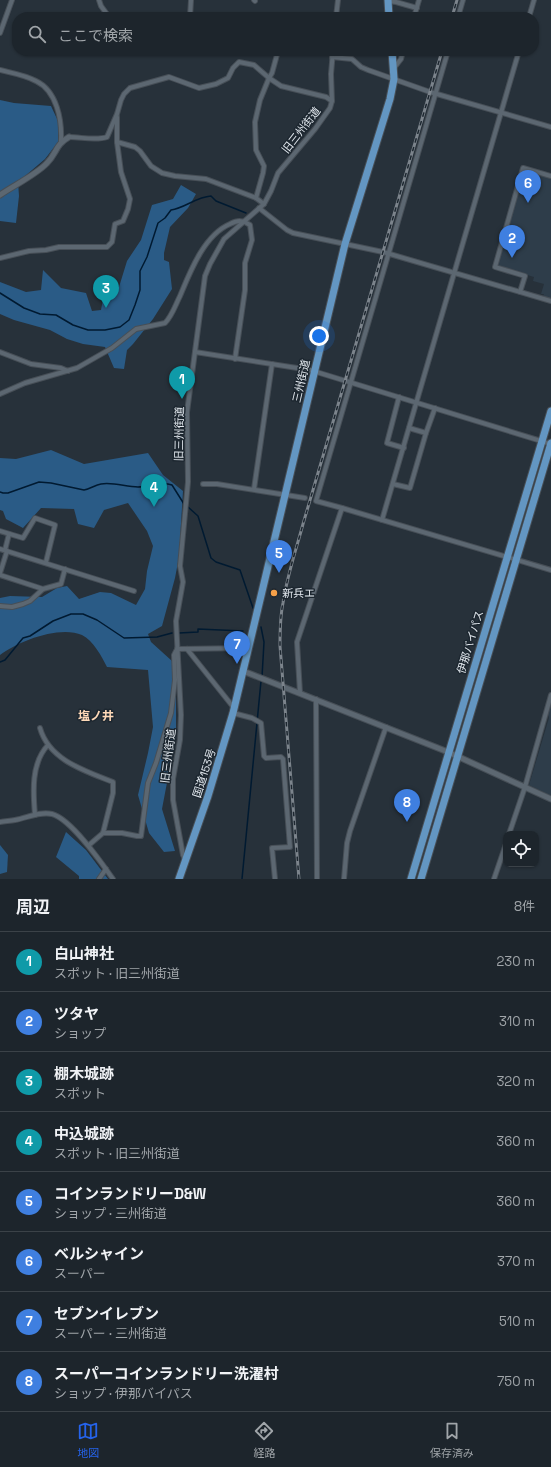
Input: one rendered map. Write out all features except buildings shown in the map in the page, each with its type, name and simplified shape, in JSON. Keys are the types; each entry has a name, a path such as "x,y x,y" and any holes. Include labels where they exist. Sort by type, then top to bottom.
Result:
{"highway":[{"path":"388,1 389,12"},
{"name":"三州街道","path":"243,671 345,244 390,99 394,78 392,56"},
{"name":"伊那バイパス","path":"411,879 551,410"},
{"name":"伊那バイパス","path":"421,879 551,443"},
{"name":"国道153号","path":"179,879 208,796 234,711 243,671"}],"street":[{"path":"0,33 12,0"},
{"path":"99,0 105,12"},
{"path":"190,0 190,12"},
{"path":"337,12 338,0"},
{"path":"416,12 419,0"},
{"path":"459,12 463,0"},
{"path":"530,12 534,0"},
{"path":"388,1 417,8"},
{"path":"256,198 264,166 256,150 255,122 260,100 272,73 277,56"},
{"path":"393,68 402,56"},
{"path":"446,56 316,501 551,570"},
{"path":"382,520 518,56"},
{"path":"332,57 352,59 361,67 368,70 394,78 435,94 551,127"},
{"name":"旧三州街道","path":"186,860 183,855 173,800 173,779 180,740 181,715 176,621 183,582 180,566 188,482 187,412 205,276 224,239 264,204 278,173 315,129 330,108 332,101 332,57"},
{"path":"61,141 69,137 101,140 107,137 117,114 121,100 130,88 169,77 199,88 216,84 228,78 233,68 239,62 254,65 281,86 326,97 332,101"},
{"path":"0,70 36,81 49,90 57,109 62,129 61,141 47,163 32,175 0,194"},
{"path":"0,258 29,251 46,250 59,247 107,246 112,242 115,224 123,221 130,199 121,172 117,114"},
{"path":"118,142 135,147 140,151 151,166 162,173 175,176 206,179 256,198 264,204"},
{"path":"520,292 524,276 494,267 523,168 551,176"},
{"path":"259,208 293,233 389,254 551,301"},
{"path":"0,394 25,383 77,368 112,348 136,329 165,323 172,313 209,239 219,229 228,224 237,221 244,221 250,225 252,240 245,263 245,290 235,359"},
{"path":"0,352 31,364 61,368 68,371"},
{"path":"195,352 314,371 551,443"},
{"path":"254,489 272,364"},
{"path":"399,397 387,443 404,448"},
{"path":"393,484 410,488 435,408"},
{"path":"409,428 426,433"},
{"path":"203,484 217,484 254,489 305,498"},
{"path":"300,693 297,642 342,508"},
{"path":"0,531 23,538 35,518 55,525 46,562"},
{"path":"9,534 4,550 0,574 43,589"},
{"path":"4,550 134,591"},
{"path":"0,606 12,607 23,604 30,601 43,589 61,584 65,569"},
{"path":"103,833 122,833 141,836 148,784 171,713 175,680 174,655 177,649 248,648"},
{"path":"188,649 234,711 257,720 261,726 264,756 266,758 281,757 283,759 290,847 272,848 275,879"},
{"path":"243,671 458,756 551,799"},
{"path":"510,831 525,787 551,695"},
{"path":"316,700 317,879"},
{"path":"344,879 347,844 350,831 386,727"},
{"path":"40,728 53,752 84,771 113,782 113,793 103,833 89,845"},
{"path":"35,815 34,801 38,758 48,745"},
{"path":"0,822 45,813 61,818 89,845 113,879"},
{"path":"494,879 503,853"},
{"path":"99,879 106,869"}],"shaded area":[{"path":"0,100 14,103 51,106 58,121 58,142 45,159 18,182 19,196 16,223 0,221"},
{"path":"528,171 551,178 551,299 543,296 544,294 541,294 544,284 533,281 534,277 500,267 497,264 524,173"},
{"path":"181,185 196,194 188,208 170,227 164,253 164,260 169,262 172,289 153,319 127,350 124,369 114,368 105,347 83,344 67,339 50,330 14,320 0,314 0,282 26,292 41,290 43,270 61,288 86,293 92,311 101,310 104,294 119,287 127,261 141,240 152,205 173,199"},
{"path":"51,450 84,464 148,453 163,475 183,491 179,557 175,578 162,626 148,634 151,642 172,661 176,697 176,735 162,809 175,851 164,852 149,833 138,795 153,727 148,670 107,667 103,658 90,641 86,637 73,632 51,633 40,636 17,645 0,655 0,598 10,596 42,597 57,588 67,586 79,599 100,592 111,593 136,605 145,589 147,571 153,546 147,531 128,503 104,510 94,528 78,524 74,509 41,508 23,528 6,519 3,511 0,510 0,458 16,459"},
{"path":"551,699 551,796 529,785 549,718 547,712"},
{"path":"66,832 86,850 108,879 79,879 79,876 56,857"},
{"path":"0,845 8,855 7,872 0,874"}],"waterway":[{"path":"0,293 24,308 40,314 56,315 73,325 88,330 105,330 120,327 129,320 135,305 140,290 140,271 147,257 158,223 165,218 171,210 200,198 211,196 216,201 246,213"},
{"path":"0,492 8,493 39,482 84,490 106,484 138,487 167,484 172,485 184,504"},
{"path":"188,507 198,516 211,558 216,562 240,570 253,608"},
{"path":"0,662 5,660 23,638 30,636 53,621 71,614 83,614 97,620 124,638 157,637 172,633"},
{"path":"261,627 264,642 262,677"},
{"path":"179,633 198,632 198,629 243,631"},
{"path":"242,879 261,681"}],"railway":[{"path":"453,12 457,0"},
{"path":"299,879 280,646 282,608 289,573 303,524 441,56"}],"place":[{"name":"ベルシャイン","path":"528,203"},
{"name":"ツタヤ","path":"512,258"},
{"name":"棚木城跡","path":"106,308"},
{"name":"白山神社","path":"182,399"},
{"name":"中込城跡","path":"154,507"},
{"name":"コインランドリーD&W","path":"279,573"},
{"name":"新兵エ","path":"274,593"},
{"name":"セブンイレブン","path":"237,664"},
{"name":"スーパーコインランドリー洗濯村","path":"407,822"}],"district":[{"name":"塩ノ井","path":"96,716"}]}
